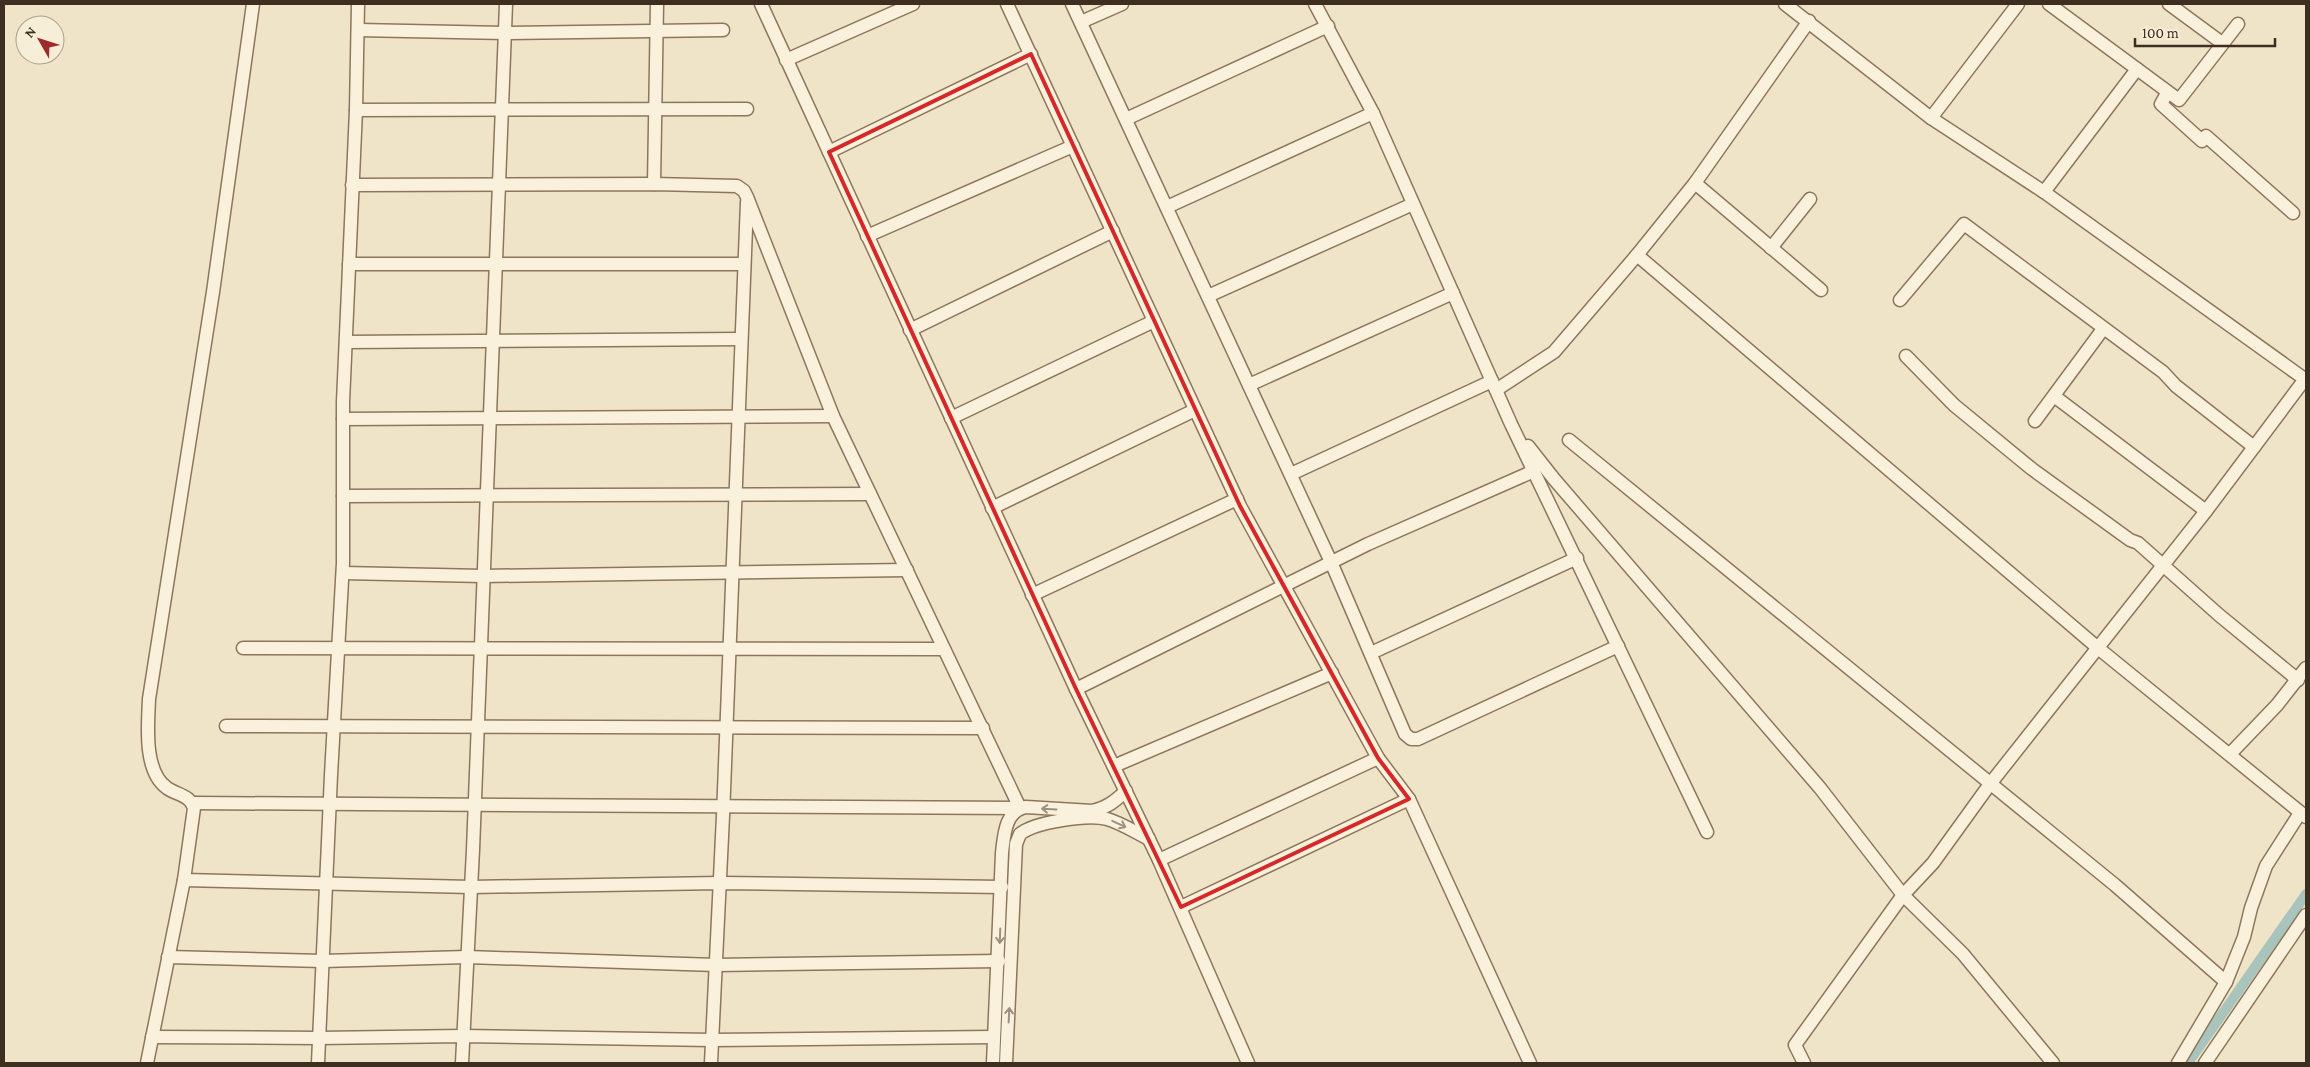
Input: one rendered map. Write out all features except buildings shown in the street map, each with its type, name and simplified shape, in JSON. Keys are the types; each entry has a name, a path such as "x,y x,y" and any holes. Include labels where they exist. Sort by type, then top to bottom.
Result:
{"street":[{"path":"253,4 214,282 149,699 149,753 156,773 166,787 193,802 474,806 724,804 1020,808 1092,811 1108,806 1126,791"},
{"path":"318,1063 343,572 343,419 356,110 358,4"},
{"path":"462,1063 471,887 497,186 506,4"},
{"path":"654,184 658,4"},
{"path":"761,4 1032,595 1181,906 1248,1063"},
{"path":"786,60 913,4"},
{"path":"1007,4 1237,499 1378,758 1409,799 1530,1063"},
{"path":"1072,4 1291,474 1405,734 1411,739 1418,739 1618,646"},
{"path":"1081,22 1122,4"},
{"path":"1315,4 1373,113 1511,424 1708,832"},
{"path":"1784,4 1931,118 2044,192 2306,379 2206,511 1990,784 1933,863 1903,895 1796,1045 1804,1063"},
{"path":"1931,118 2018,4"},
{"path":"2049,4 2179,100 2238,24"},
{"path":"2169,4 2222,44"},
{"path":"1291,474 1494,386 1554,352 1637,255 1695,183 1809,22"},
{"path":"1126,119 1328,26"},
{"path":"358,30 504,32 723,30"},
{"path":"829,152 1030,54"},
{"path":"2044,192 2137,69"},
{"path":"2167,93 2161,104 2202,142 2206,136 2293,213"},
{"path":"356,110 747,109"},
{"path":"1167,207 1373,113"},
{"path":"867,236 1073,146"},
{"path":"1695,183 1821,290"},
{"path":"352,185 654,184 737,186 744,191 833,416 1020,808"},
{"path":"711,1063 724,804 747,197"},
{"path":"1771,248 1810,199"},
{"path":"1208,296 1413,204"},
{"path":"1900,300 1964,224 2163,372 2176,386 2254,447"},
{"path":"910,330 1113,231"},
{"path":"1637,255 2098,648 2303,815 2266,866 2251,908 2244,937 2226,982 2178,1063"},
{"path":"349,264 743,264"},
{"path":"1249,385 1453,293"},
{"path":"951,418 1154,322"},
{"path":"2035,421 2103,328"},
{"path":"346,342 741,339"},
{"path":"1906,356 1954,405 2032,469 2130,540 2138,543 2298,680"},
{"path":"2054,396 2206,511"},
{"path":"992,508 1196,410"},
{"path":"343,419 833,416"},
{"path":"1511,424 1554,478 1820,788 1903,895 1963,954 2053,1063"},
{"path":"1569,440 2115,885 2226,982"},
{"path":"1076,689 1284,584 1534,471"},
{"path":"343,496 870,494"},
{"path":"1032,595 1237,499"},
{"path":"1370,653 1576,558"},
{"path":"343,572 483,576 732,574 907,570"},
{"path":"243,648 944,649"},
{"path":"2230,754 2298,680 2306,668"},
{"path":"1114,766 1332,673"},
{"path":"226,726 982,728"},
{"path":"1159,860 1378,758"},
{"path":"1181,906 1409,799"},
{"path":"147,1063 184,880 194,808 193,802"},
{"path":"993,1063 1002,853 1006,826 1011,816 1020,808"},
{"path":"1006,1063 1016,844 1020,834 1035,826 1097,817 1112,820 1149,839"},
{"path":"184,880 471,887 720,883 1002,887"},
{"path":"2204,1063 2306,915"},
{"path":"168,957 323,961 467,957 716,964 998,961"},
{"path":"152,1037 319,1038 463,1036 712,1040 994,1036"}],"highlighted area":[{"path":"1031,54 1240,506 1378,758 1409,799 1181,907 1076,689 829,152"}],"waterway":[{"path":"2188,1063 2306,894"}]}
